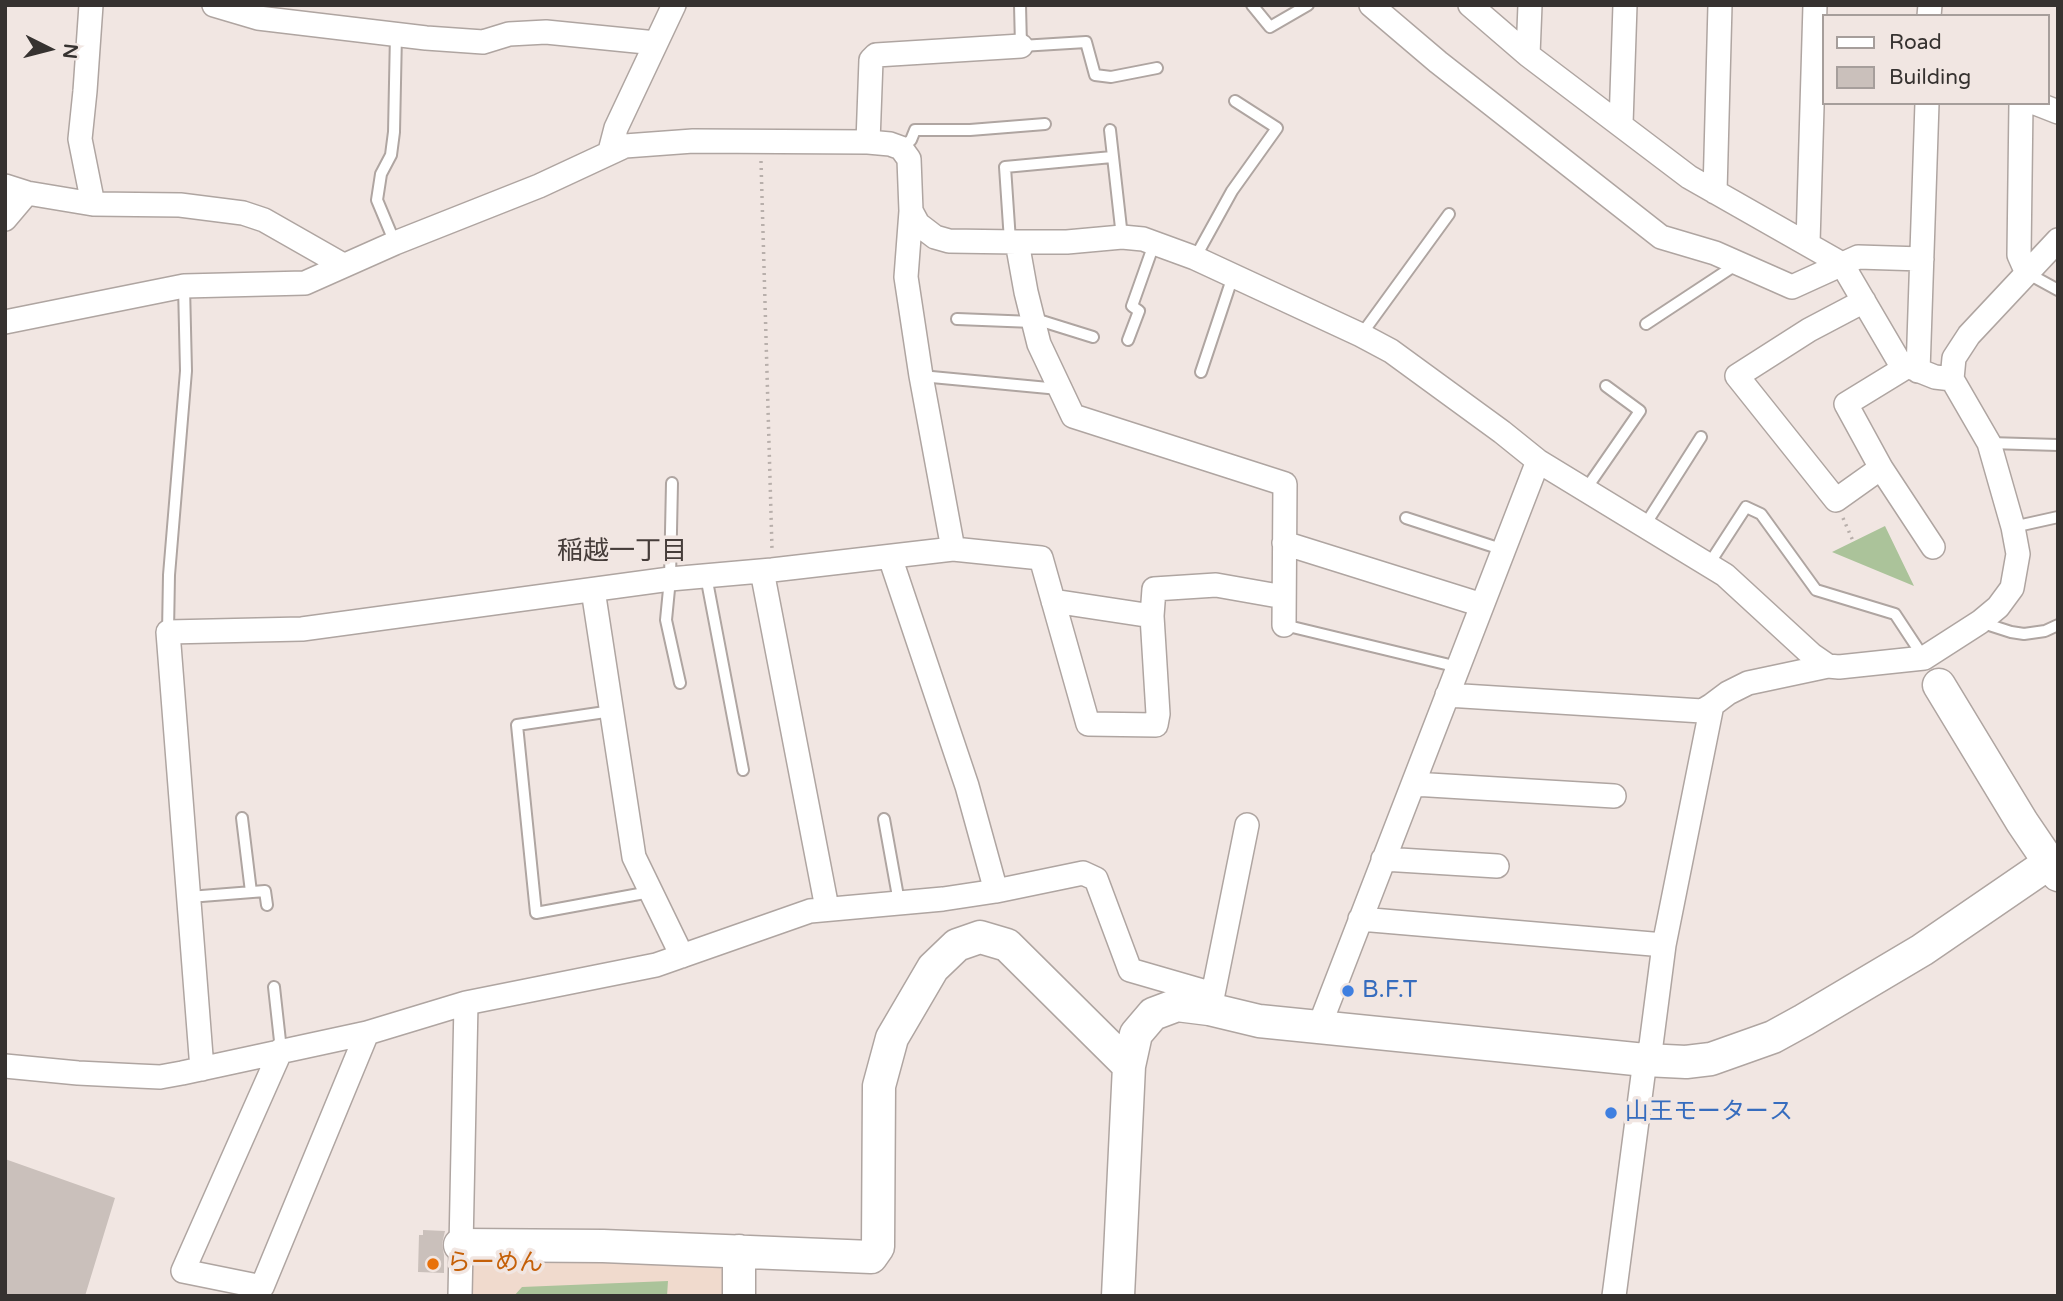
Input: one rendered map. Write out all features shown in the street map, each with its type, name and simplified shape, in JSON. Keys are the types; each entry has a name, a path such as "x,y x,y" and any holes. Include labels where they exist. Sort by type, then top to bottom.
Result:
{"street":[{"path":"91,5 79,138 93,204"},
{"path":"214,5 258,18 483,42 509,34 546,32 656,43"},
{"path":"610,151 617,128 674,5"},
{"path":"1371,5 1438,62 1661,237 1715,253 1792,287 1858,257 1922,259"},
{"path":"1470,5 1528,55 1689,177 1842,264 1900,362 1935,377 1952,379"},
{"path":"1528,55 1530,5"},
{"path":"1621,124 1625,5"},
{"path":"1715,192 1720,5"},
{"path":"1808,243 1815,5"},
{"path":"868,142 871,60 876,55 1021,46"},
{"path":"1913,368 1922,259 1927,105"},
{"path":"2021,105 2019,255 2027,272"},
{"path":"2040,105 2058,112"},
{"path":"5,322 184,286 305,283 395,243 539,186 625,146 761,141 868,142 901,148 909,159 911,211 906,277 953,549"},
{"path":"5,186 93,204 180,205 243,213 264,220 342,265"},
{"path":"5,219 27,192"},
{"path":"911,211 918,224 935,237 949,241 1068,242 1122,237 1143,239 1195,258 1361,335 1391,351 1538,461 1709,564 1741,588 1793,639 1828,666"},
{"path":"1447,695 1702,711 1748,683 1828,666 1926,668 1998,607 2012,588 2018,554 1989,443 1952,379 1955,358 1969,335 2058,240"},
{"path":"1014,242 1039,344 1073,416 1285,484 1284,625"},
{"path":"1864,301 1809,330 1737,376 1836,500 1881,468"},
{"path":"1913,368 1846,404 1881,468 1933,547"},
{"path":"1320,1027 1538,461"},
{"path":"1284,543 1482,605"},
{"path":"202,1069 168,632 302,629 670,579 767,571 953,549 1041,558 1088,724 1156,725 1158,714 1152,616 1154,589 1216,585 1284,597"},
{"path":"890,557 967,786 996,891"},
{"path":"767,571 827,908"},
{"path":"593,590 634,858 681,956"},
{"path":"1053,601 1152,616"},
{"path":"5,1066 160,1077 367,1033 466,1003 656,965 810,911 943,899 1083,873 1096,879 1130,970 1259,1021 1645,1060 1686,1062 1712,1059 1773,1037 1914,956 2053,869 1926,668"},
{"path":"1614,1296 1645,1060 1651,1045 1664,945 1712,705"},
{"path":"1413,784 1614,796"},
{"path":"1211,1002 1247,825"},
{"path":"1383,859 1497,866"},
{"path":"1360,919 1664,945"},
{"path":"460,1245 739,1251 871,1257 878,1247 879,1086 892,1038 933,968 957,945 979,937 1007,945 1129,1066"},
{"path":"1118,1296 1129,1066 1136,1034 1153,1014 1177,1005 1211,1002"},
{"path":"460,1296 466,1003"},
{"path":"281,1051 183,1271 262,1287 367,1033"},
{"path":"739,1251 739,1296"}],"lane":[{"path":"1020,5 1021,46 1086,42 1095,75 1111,77 1157,68"},
{"path":"1252,5 1270,27 1308,5"},
{"path":"395,243 377,200 381,174 391,155 394,132 396,34"},
{"path":"1195,258 1232,191 1277,128 1235,101"},
{"path":"901,148 911,140 915,130 970,130 1045,124"},
{"path":"1110,130 1122,237"},
{"path":"1014,242 1006,167 1112,157"},
{"path":"1361,335 1449,214"},
{"path":"1128,340 1139,311 1132,306 1154,244"},
{"path":"1646,324 1737,264"},
{"path":"2027,272 2058,290"},
{"path":"1201,372 1233,276"},
{"path":"168,632 169,575 186,371 184,286"},
{"path":"957,319 1032,320 1093,337"},
{"path":"921,376 1059,389"},
{"path":"1586,489 1640,411 1606,386"},
{"path":"1645,525 1701,437"},
{"path":"1989,443 2058,445"},
{"path":"672,484 670,579 666,620 680,683"},
{"path":"1709,564 1746,506 1761,514 1816,590 1895,614 1926,668"},
{"path":"2013,527 2058,517"},
{"path":"1406,518 1504,550"},
{"path":"706,576 743,770"},
{"path":"1980,622 2024,634 2045,631 2058,625"},
{"path":"1284,625 1458,667"},
{"path":"612,711 517,725 536,913 650,892"},
{"path":"242,818 251,892"},
{"path":"884,819 899,902"},
{"path":"189,897 265,891 267,905"},
{"path":"274,987 281,1051"}],"path":[{"path":"761,141 767,571"}],"shaded area":[{"path":"480,1258 711,1258 724,1272 724,1296 470,1296 470,1269"}],"green space":[{"path":"1885,526 1914,586 1832,552"},
{"path":"668,1281 667,1296 514,1296 522,1287"}],"building":[{"path":"5,1159 115,1198 85,1296 5,1296"},
{"path":"423,1230 445,1231 442,1244 444,1273 418,1272 419,1235 423,1235"}],"place":[{"name":"B.F.T","path":"1348,991"},
{"name":"山王モータース","path":"1611,1113"},
{"name":"らーめん","path":"433,1264"}],"district":[{"name":"稲越一丁目","path":"622,552"}]}
